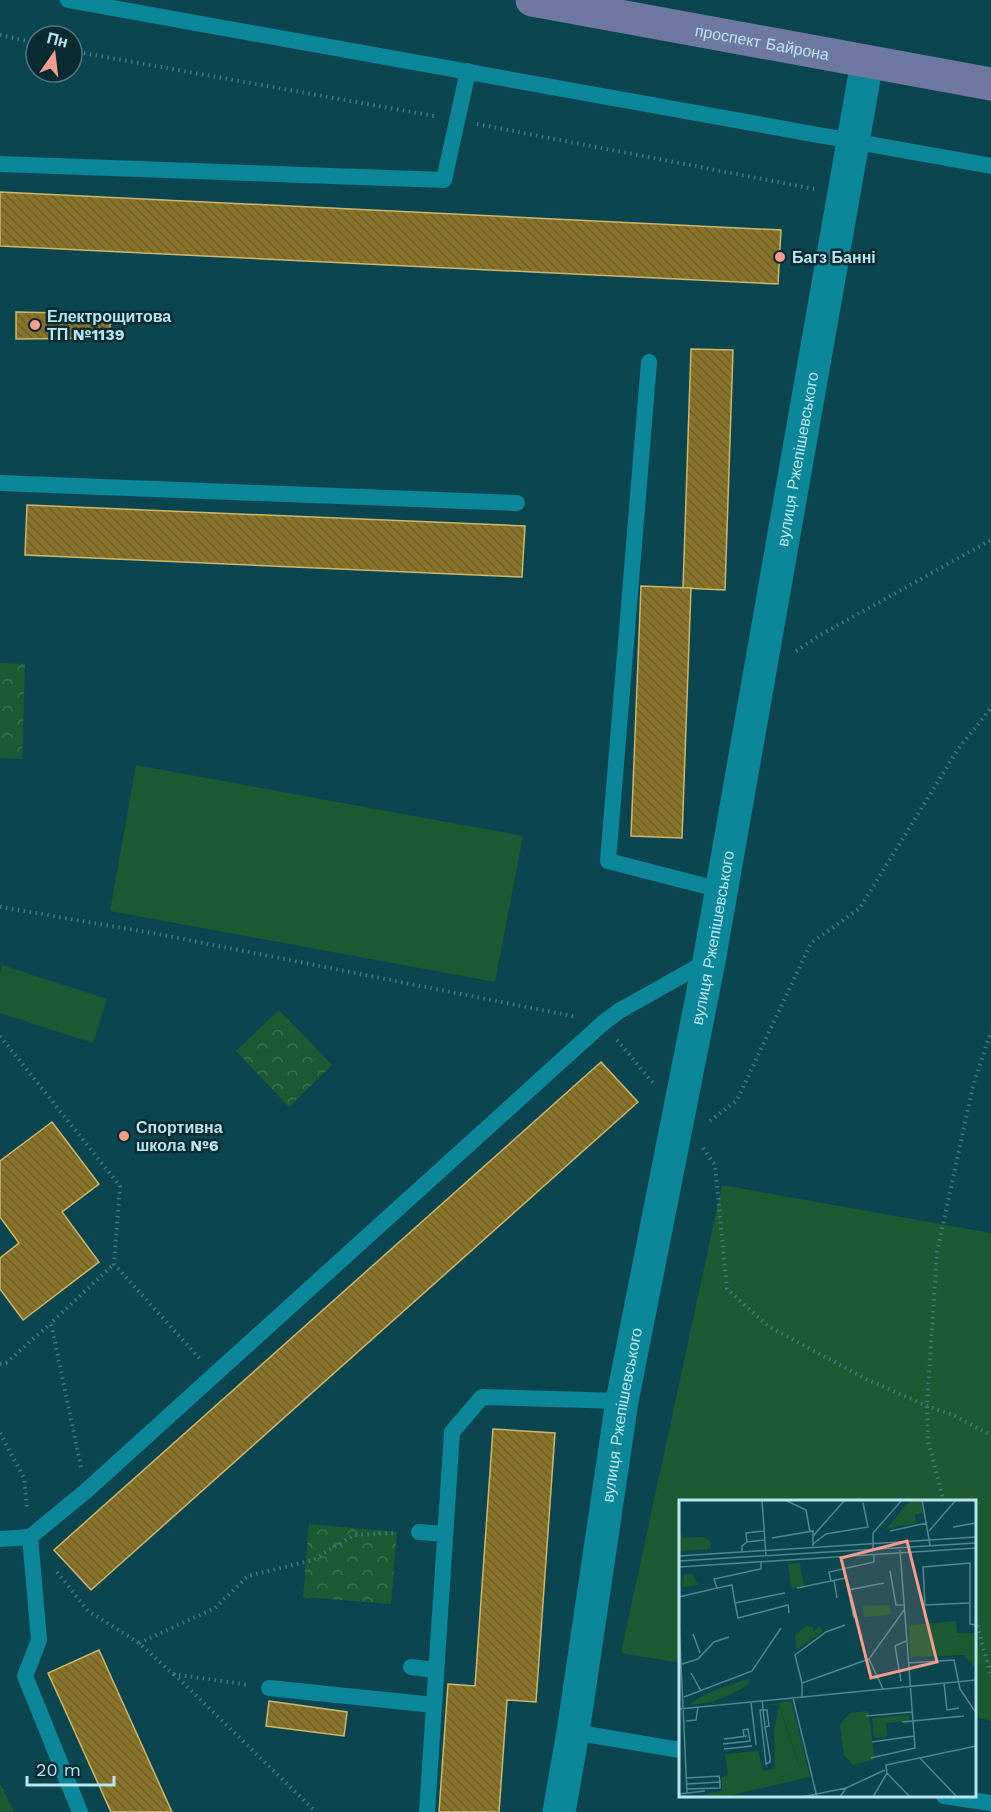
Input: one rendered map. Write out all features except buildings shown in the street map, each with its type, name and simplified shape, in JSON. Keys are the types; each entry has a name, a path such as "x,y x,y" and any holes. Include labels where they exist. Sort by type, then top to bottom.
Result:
{"main road":[{"name":"проспект Байрона","path":"532,0 991,84"}],"street":[{"name":"вулиця Ржепішевського","path":"559,1812 622,1401 686,1124 721,890 867,62"}],"lane":[{"path":"68,0 991,166"},
{"path":"0,164 444,180 468,71"},
{"path":"649,362 608,861 721,890"},
{"path":"0,483 517,503"},
{"path":"0,1539 30,1537 86,1491 603,1023 619,1011 709,961"},
{"path":"427,1812 452,1432 482,1397 622,1401"},
{"path":"419,1532 445,1534"},
{"path":"30,1537 39,1640 25,1676 80,1812"},
{"path":"411,1667 436,1670"},
{"path":"269,1688 434,1705"},
{"path":"573,1732 679,1750"},
{"path":"952,1797 991,1803"}],"path":[{"path":"0,35 24,40"},
{"path":"792,654 822,634 991,540"},
{"path":"686,1124 737,1100 811,943 860,908 958,749 991,708"},
{"path":"0,907 170,936 603,1023 686,1124 715,1165 728,1289 768,1326 866,1379 953,1415 991,1435"},
{"path":"943,1500 928,1441 927,1406 937,1252 973,1086 991,1031"},
{"path":"0,1036 120,1186 114,1264 6,1363 0,1364"},
{"path":"114,1264 214,1375"},
{"path":"51,1323 86,1491"},
{"path":"0,1433 24,1478 30,1537 88,1611 139,1643 316,1812"},
{"path":"139,1643 215,1608 248,1576 313,1560 354,1535 419,1532"},
{"path":"976,1618 991,1675"},
{"path":"173,1674 269,1688"}],"green space":[{"path":"0,663 25,664 22,759 0,758"},
{"path":"136,765 523,836 495,982 110,911"},
{"path":"2,965 107,999 93,1043 0,1013"},
{"path":"279,1010 332,1065 289,1107 236,1051"},
{"path":"722,1185 991,1233 991,1721 976,1717 976,1500 679,1500 679,1663 621,1653"},
{"path":"309,1524 397,1532 391,1604 303,1597"},
{"path":"0,1783 14,1812 0,1812"}],"place":[{"name":"Багз Банні","path":"780,257"},
{"name":"Електрощитова ТП №1139","path":"35,325"},
{"name":"Спортивна школа №6","path":"124,1136"}]}
